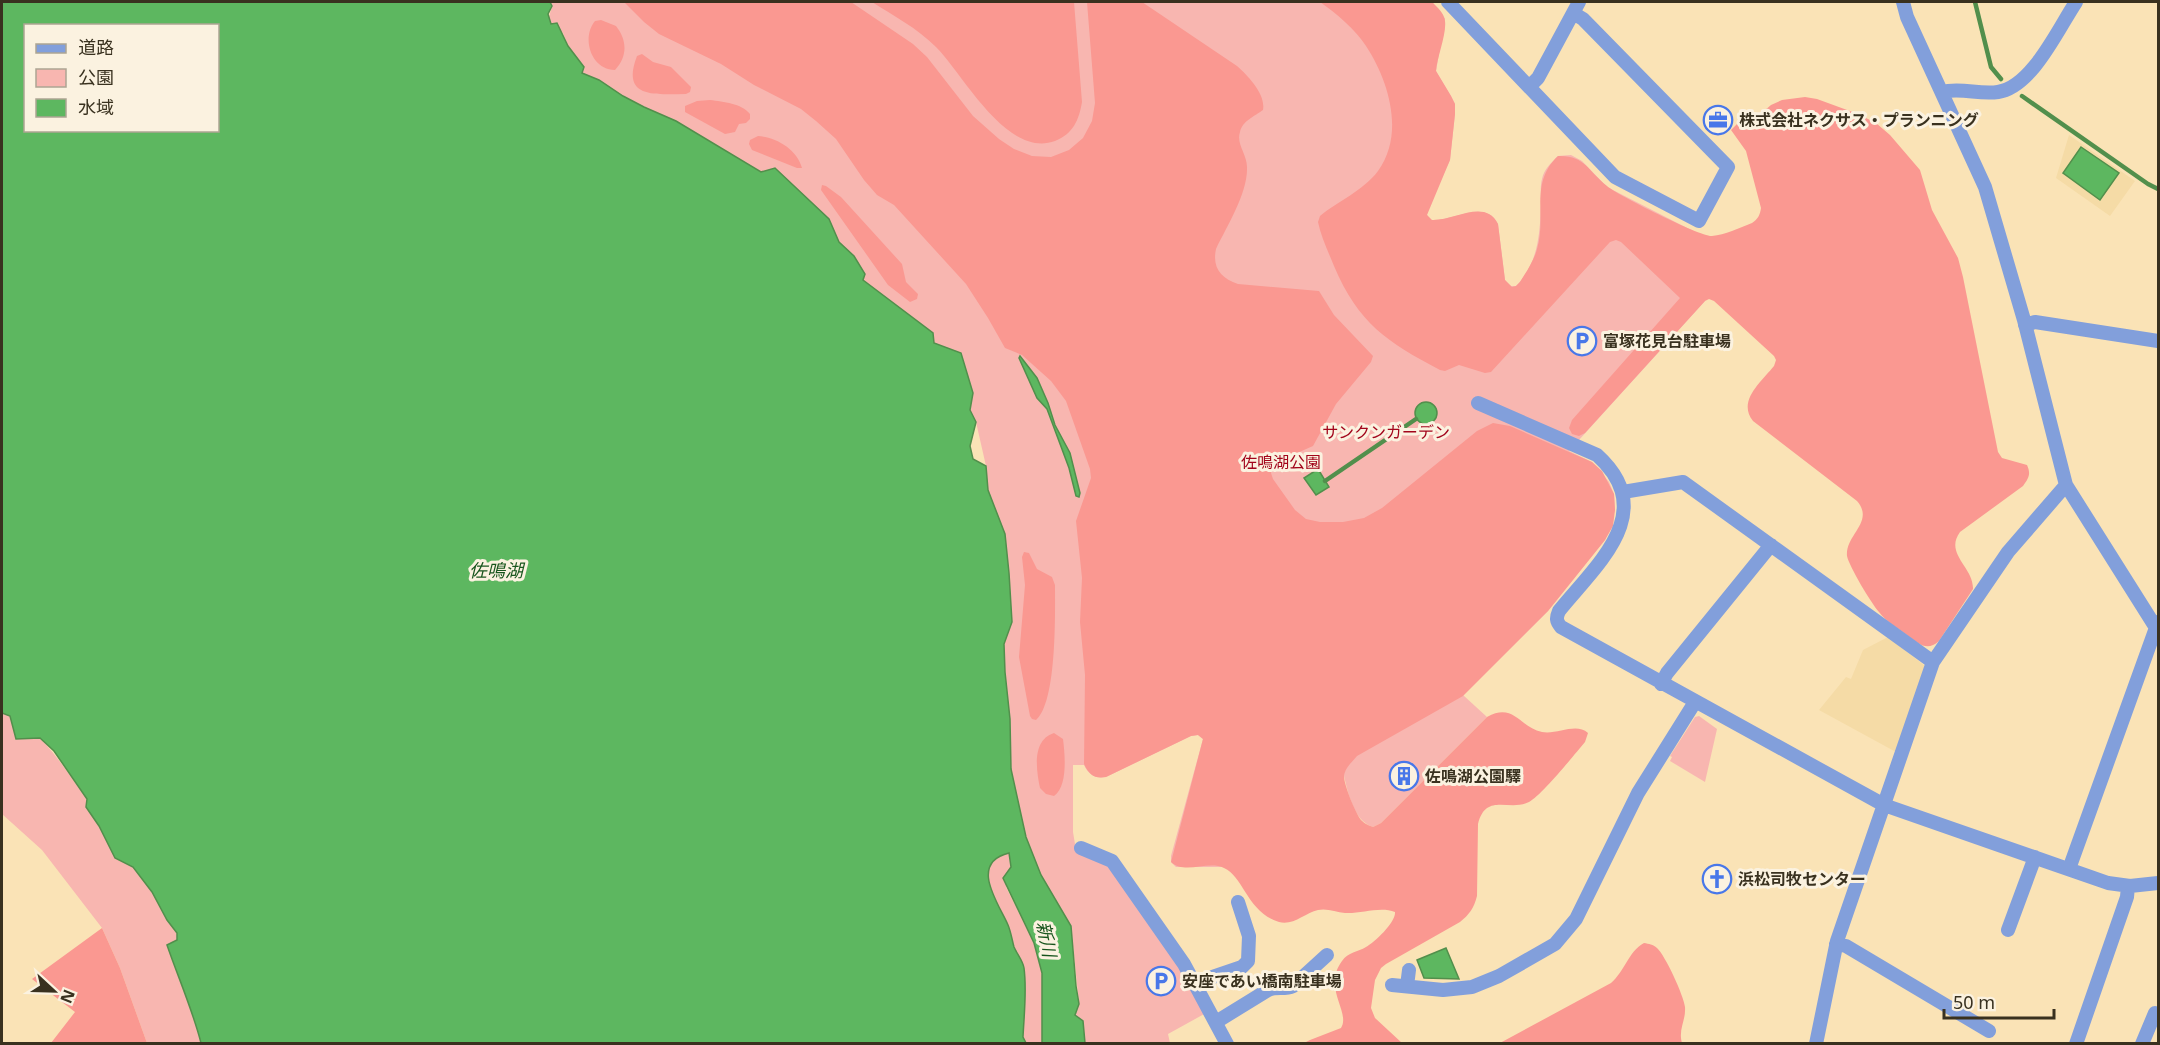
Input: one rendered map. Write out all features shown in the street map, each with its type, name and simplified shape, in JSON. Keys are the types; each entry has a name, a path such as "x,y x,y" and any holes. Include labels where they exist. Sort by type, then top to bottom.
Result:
{"street":[{"path":"1448,2 1615,177 1699,221 1728,167 1583,19 1576,7"},
{"path":"1903,2 1907,17 1984,187 2025,325 2066,485 2158,627 2069,869"},
{"path":"1942,92 1952,89 1996,93 2018,84 2034,67 2076,2"},
{"path":"1529,87 1538,78 1576,7"},
{"path":"2025,325 2035,322 2158,341"},
{"path":"1478,403 1597,455 1613,472 1623,492 1624,511 1621,529 1612,545 1559,611 1557,623 1561,627 1884,805 2108,883 2128,886 2158,883"},
{"path":"1623,492 1683,482 1933,662"},
{"path":"1816,1044 1836,944 1933,662 2008,552 2066,485"},
{"path":"1661,684 1667,673 1771,545"},
{"path":"1392,985 1458,989 1486,982 1545,951 1563,936 1582,909 1638,793 1695,702"},
{"path":"1081,848 1112,861 1184,964 1227,1044"},
{"path":"2008,930 2035,857"},
{"path":"2076,1044 2127,897 2128,886"},
{"path":"1195,983 1242,967 1248,961 1249,936 1238,902"},
{"path":"1836,944 1846,946 1989,1031"},
{"path":"1216,1022 1268,990 1293,986 1327,955"},
{"path":"1407,986 1409,970"},
{"path":"2142,1044 2155,1013"}],"shaded area":[{"path":"624,2 851,2 913,44 927,57 973,116 999,139 1014,149 1032,156 1051,157 1069,150 1083,138 1092,121 1095,103 1087,2 1142,2 1237,66 1251,80 1262,98 1263,110 1246,122 1239,136 1247,162 1246,177 1236,209 1216,249 1215,262 1219,271 1227,279 1238,284 1319,291 1334,315 1373,356 1371,362 1336,404 1313,446 1273,466 1271,473 1273,479 1295,510 1306,519 1320,522 1343,522 1364,518 1382,508 1477,431 1493,423 1510,426 1592,462 1602,471 1614,494 1613,526 1605,540 1548,611 1463,696 1357,756 1345,773 1346,786 1356,811 1362,821 1373,827 1381,823 1487,717 1496,713 1510,714 1542,732 1578,729 1588,733 1585,742 1535,798 1521,805 1492,806 1482,814 1478,824 1477,896 1469,914 1460,922 1381,968 1375,980 1371,1008 1375,1018 1402,1043 1304,1043 1341,1028 1343,1015 1336,990 1337,971 1347,956 1366,947 1389,926 1395,912 1377,910 1345,913 1321,910 1289,922 1279,922 1260,911 1237,879 1224,868 1211,866 1190,868 1177,866 1171,862 1203,739 1198,735 1191,736 1106,777 1096,777 1086,768 1084,764 1085,675 1080,622 1082,578 1076,521 1091,478 1090,469 1066,401 1051,381 1022,355 1005,348 966,284 894,205 877,195 836,139 801,109 754,85 721,64 659,34"},
{"path":"872,2 1074,2 1082,102 1074,126 1055,141 1037,143 1020,138 988,111 929,40"},
{"path":"1320,2 1432,2 1442,13 1445,28 1436,71 1455,104 1455,114 1450,160 1427,215 1432,220 1477,212 1492,216 1498,224 1505,280 1512,287 1520,282 1536,253 1540,237 1541,189 1549,166 1558,156 1567,156 1580,161 1614,191 1692,230 1712,236 1752,223 1761,210 1746,151 1731,130 1737,124 1750,123 1771,105 1782,100 1805,97 1858,114 1876,123 1890,135 1920,170 1932,210 1958,258 1998,452 2002,458 2027,465 2029,471 2023,486 1960,532 1955,547 1972,581 1973,589 1939,641 1931,646 1919,644 1885,619 1871,601 1847,556 1850,542 1863,516 1862,509 1857,501 1753,421 1749,414 1749,399 1776,360 1714,301 1709,299 1705,301 1585,433 1579,436 1572,434 1569,428 1572,420 1680,298 1621,242 1616,240 1610,242 1491,372 1485,373 1459,365 1445,371 1440,370 1389,340 1364,317 1343,286 1318,222 1320,216 1358,190 1378,171 1391,141 1391,108 1381,75 1366,46 1345,22"},
{"path":"601,20 616,26 624,42 624,54 615,70 600,65 591,52 589,36 591,28 595,21"},
{"path":"642,54 653,62 671,67 691,87 690,92 653,94 637,87 633,80 633,70 637,56"},
{"path":"710,100 742,107 750,114 750,119 746,123 739,124 735,132 725,134 685,112 685,106 697,101"},
{"path":"2069,135 2135,181 2110,216 2056,178"},
{"path":"758,136 785,145 796,155 802,168 752,150 750,140"},
{"path":"822,185 841,197 902,264 906,282 918,294 917,299 910,302 888,285 821,190"},
{"path":"1024,552 1029,553 1037,569 1052,577 1055,585 1055,636 1051,677 1043,710 1036,720 1030,716 1019,657 1025,585 1022,557"},
{"path":"1888,637 1925,666 1896,752 1819,710 1846,677 1851,679 1863,650"},
{"path":"1054,733 1063,739 1065,761 1062,785 1054,796 1046,794 1040,788 1037,756 1042,742"},
{"path":"102,928 120,968 147,1043 51,1043 75,1012 32,979"},
{"path":"1644,943 1654,946 1660,952 1681,994 1685,1007 1681,1033 1682,1043 1500,1043 1611,983 1634,951"}],"green space":[{"name":"佐鳴湖公園","path":"550,2 1432,2 1445,19 1436,71 1455,104 1455,114 1450,160 1428,208 1427,215 1431,220 1477,212 1492,216 1498,224 1505,280 1511,286 1516,286 1524,277 1537,247 1543,175 1558,156 1571,155 1582,161 1607,187 1695,232 1705,301 1569,451 1592,462 1609,482 1614,494 1615,510 1605,540 1548,611 1463,695 1487,717 1381,823 1373,827 1361,819 1353,806 1344,776 1224,867 1176,867 1171,862 1171,856 1203,739 1198,735 1191,736 1106,777 1093,776 1084,765 1073,765 1073,832 1076,850 1109,865 1180,966 1206,1013 1168,1034 1170,1043 1085,1043 1083,1021 1075,1015 1079,1004 1071,926 1041,875 1026,837 1011,769 1004,643 1012,622 1005,534 988,490 986,466 976,422 970,410 973,393 961,354 934,343 933,333 863,280 854,256 839,242 829,219 761,172 676,121 644,107 599,80 582,73 584,66 568,46 563,33 551,24 549,17 552,6"},
{"path":"2,713 28,728 60,761 87,799 86,807 115,857 133,867 152,892 177,933 177,940 167,945 201,1043 147,1043 120,968 102,928 42,850 2,814"},
{"path":"1699,716 1717,729 1705,782 1670,761 1672,757 1670,756 1695,717"},
{"path":"1010,853 1011,867 1006,887 1034,943 1042,973 1042,1043 1026,1043 1023,1037 1024,968 990,885 991,866 997,858"}],"water":[{"name":"佐鳴湖","path":"2,2 550,2 552,6 548,14 551,24 557,23 568,46 584,67 582,73 599,80 644,107 676,121 761,172 775,168 829,219 839,242 854,256 865,274 863,280 933,333 934,343 961,353 973,393 970,410 976,422 970,446 973,459 986,466 988,490 1005,534 1012,622 1004,644 1011,769 1026,837 1041,875 1071,926 1079,1004 1075,1015 1083,1021 1085,1043 1042,1043 1042,973 1034,943 1003,878 1011,867 1009,853 997,858 990,866 988,875 994,896 1024,968 1023,1037 1026,1043 201,1043 167,945 177,940 177,933 152,892 133,867 115,858 99,826 86,807 87,799 54,751 40,738 16,739 10,716 2,713"},
{"path":"2081,147 2119,173 2100,200 2063,173"},
{"path":"1020,356 1037,378 1055,425 1070,453 1079,497 1076,496 1069,468 1047,409 1037,398"},
{"path":"1422,402 1430,402 1437,409 1437,417 1430,424 1422,424 1415,417 1415,409"},
{"path":"1318,469 1329,487 1316,495 1304,478"},
{"path":"1446,948 1459,979 1424,978 1417,960"}],"waterway":[{"path":"1975,2 1991,67 2001,79"},
{"path":"2022,96 2158,189"},
{"path":"1325,481 1416,419"}],"place":[{"name":"株式会社ネクサス・プランニング","path":"1718,120"},
{"name":"富塚花見台駐車場","path":"1582,341"},
{"name":"佐鳴湖公園驛","path":"1404,776"},
{"name":"浜松司牧センター","path":"1717,879"},
{"name":"安座であい橋南駐車場","path":"1161,981"}],"park label":[{"name":"サンクンガーデン","path":"1386,432"}],"water label":[{"name":"新川","path":"1047,939"}]}
